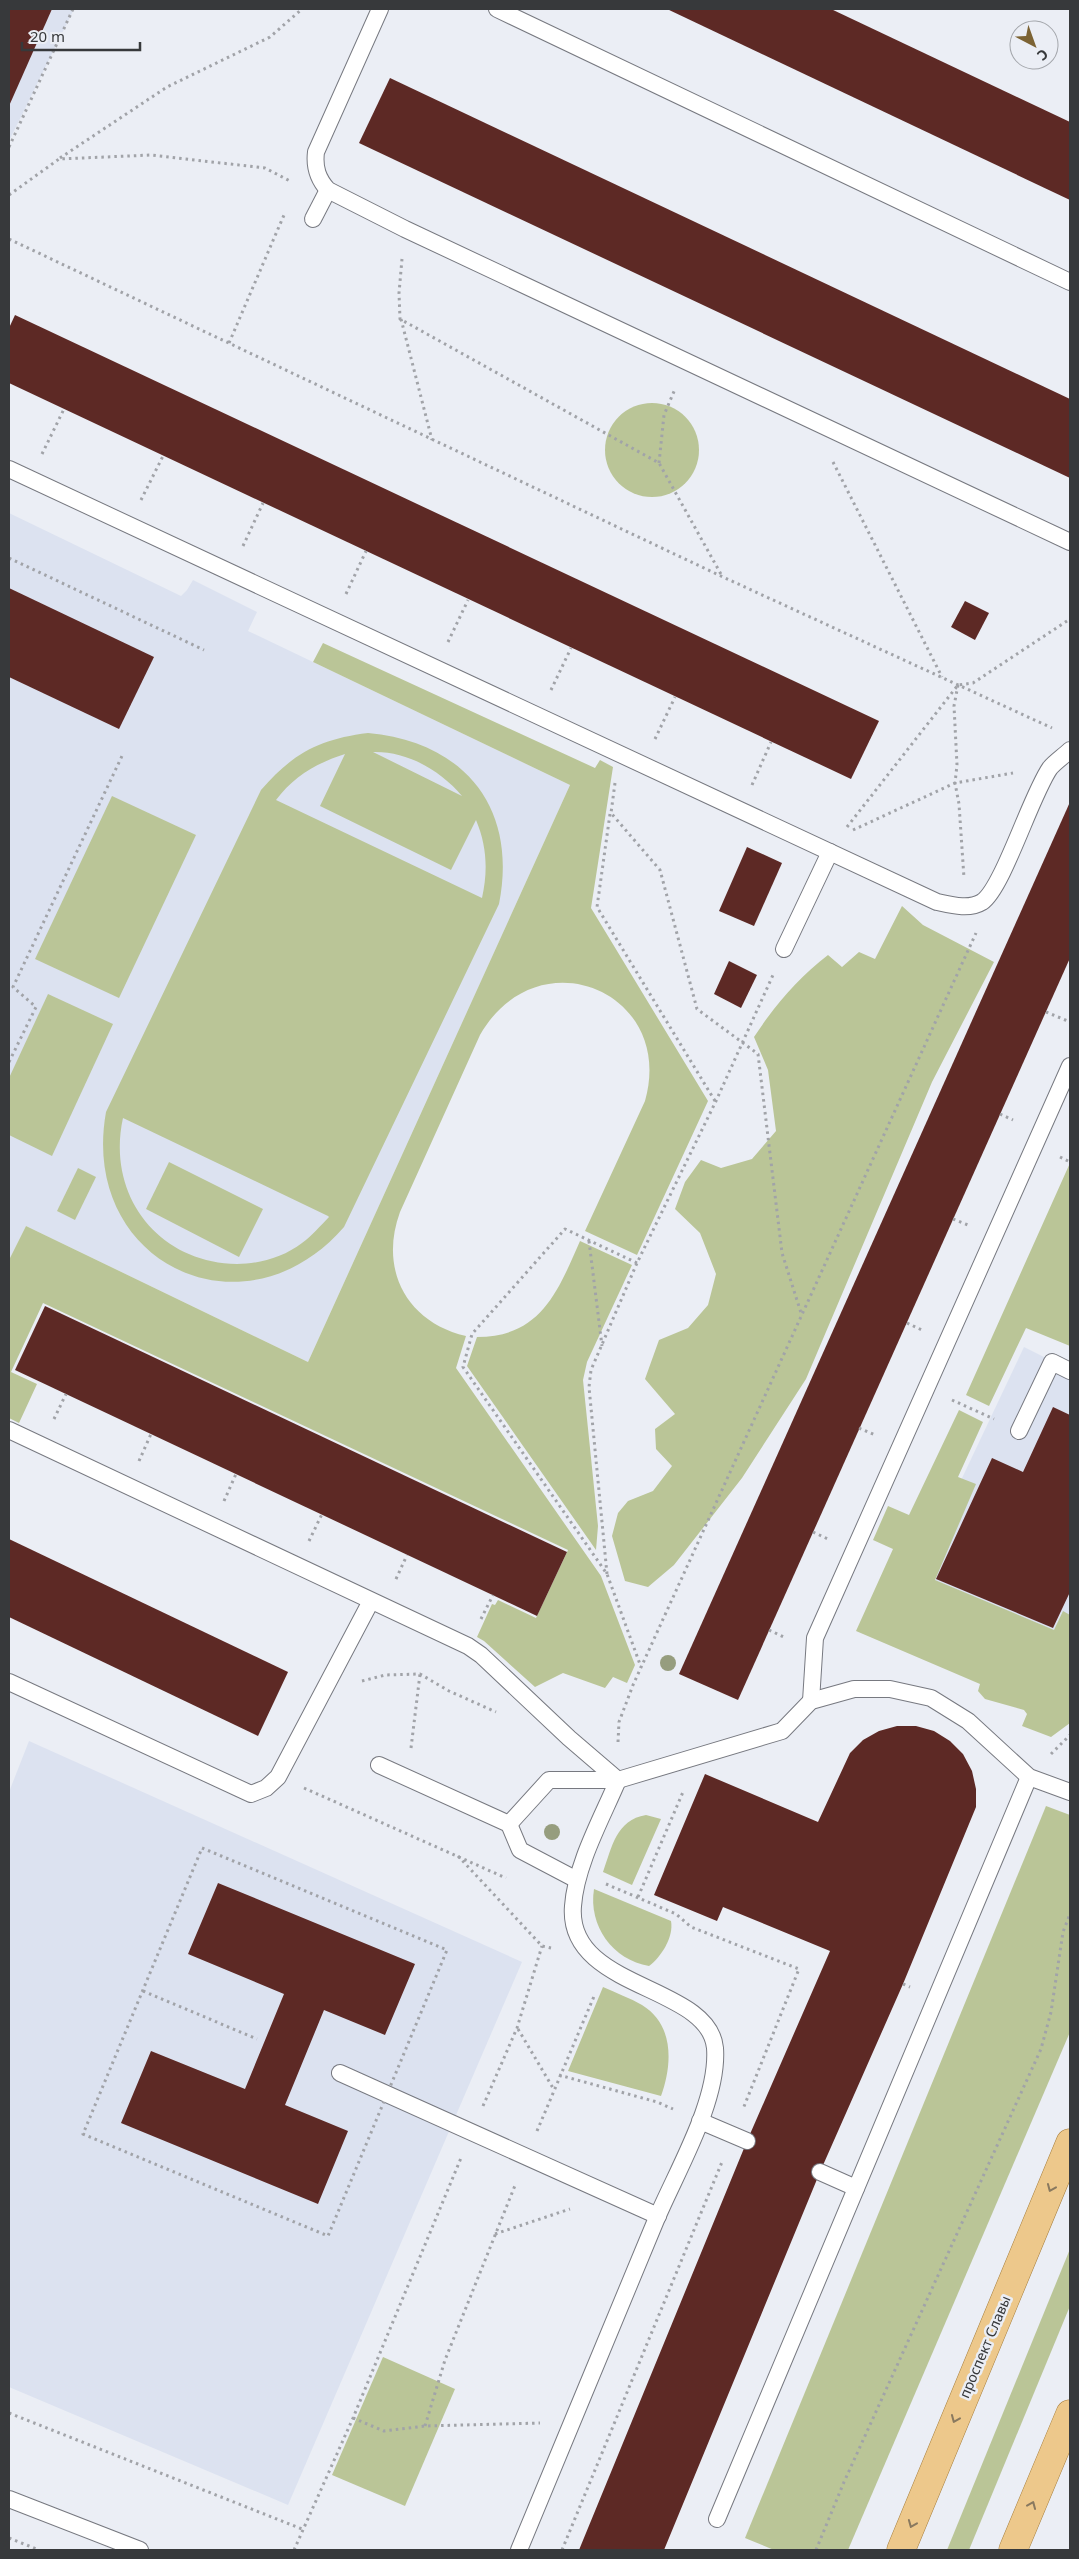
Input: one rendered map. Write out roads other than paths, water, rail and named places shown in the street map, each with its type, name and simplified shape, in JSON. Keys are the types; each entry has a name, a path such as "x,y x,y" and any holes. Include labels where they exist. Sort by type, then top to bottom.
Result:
{"main road":[{"name":"проспект Славы","path":"901,2550 1070,2143"},
{"path":"1013,2550 1070,2414"}],"lane":[{"path":"380,9 316,152 314,163 325,186 405,229 1070,542"},
{"path":"497,9 1070,282"},
{"path":"313,219 325,186"},
{"path":"9,469 538,718 937,902 964,907 982,902 997,882 1039,787 1051,767 1070,750"},
{"path":"784,950 830,852"},
{"path":"811,1701 815,1638 1070,1066"},
{"path":"1019,1431 1052,1362 1070,1371"},
{"path":"9,1430 468,1646 481,1655 569,1738 618,1780"},
{"path":"9,1682 250,1794 266,1788 278,1777 372,1601"},
{"path":"510,1824 549,1780 618,1780 697,1758 782,1731 811,1701 854,1689 890,1689 931,1698 968,1721 1029,1777 1070,1792"},
{"path":"379,1765 510,1824 520,1850 577,1880"},
{"path":"717,2519 1029,1777"},
{"path":"519,2550 658,2216 700,2121 712,2073 715,2048 709,2028 696,2014 607,1968 595,1957 577,1930 572,1908 577,1880 618,1780"},
{"path":"340,2073 658,2216"},
{"path":"700,2121 747,2141"},
{"path":"820,2172 856,2188"},
{"path":"9,2499 140,2550"}]}
